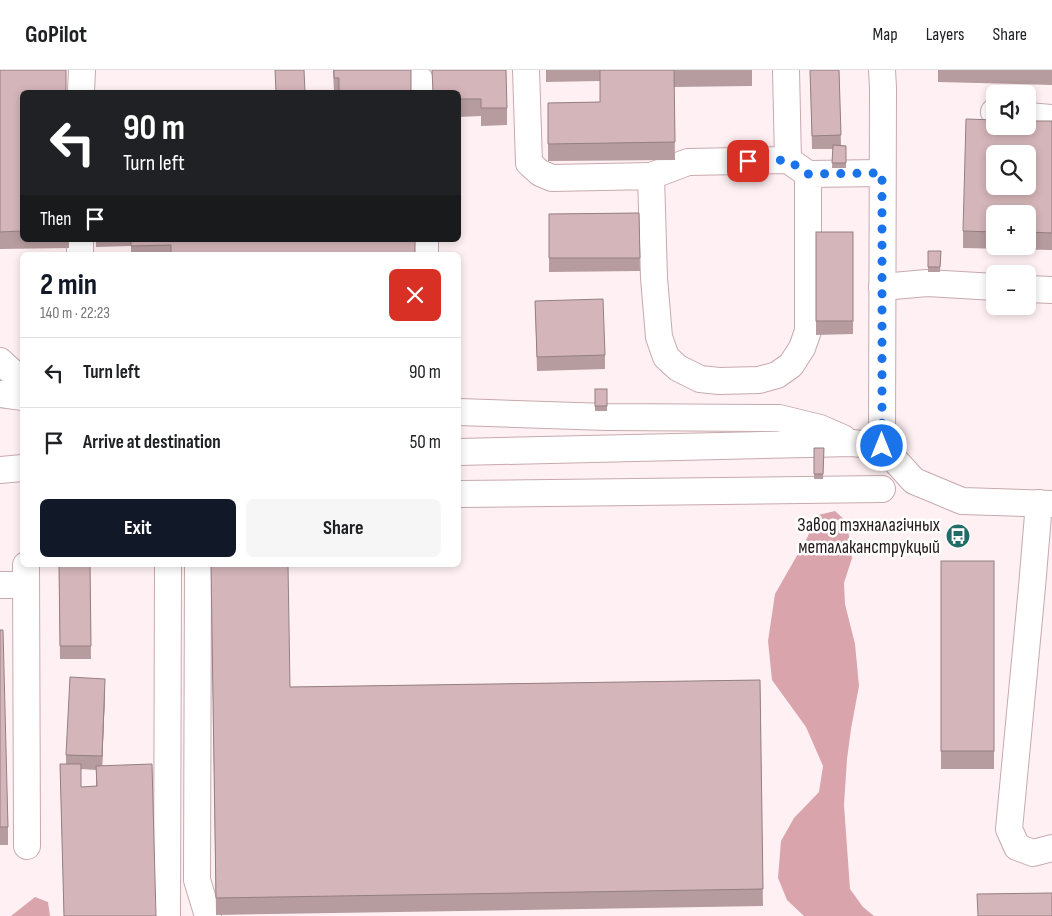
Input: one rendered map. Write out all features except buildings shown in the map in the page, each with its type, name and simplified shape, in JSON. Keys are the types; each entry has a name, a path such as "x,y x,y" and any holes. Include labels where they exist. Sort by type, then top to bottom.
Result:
{"street":[{"path":"81,90 82,70"},
{"path":"526,70 529,163 540,173 552,178 651,176 688,162 882,173"},
{"path":"651,176 654,278 659,337 666,357 678,368 700,379 719,382 759,380 777,375 791,366 802,348 808,330 798,167 786,70"},
{"path":"882,70 882,446"},
{"path":"1036,117 1052,118"},
{"path":"882,287 927,283 986,286"},
{"path":"1036,289 1052,290"},
{"path":"0,361 20,379"},
{"path":"0,394 20,397"},
{"path":"461,412 607,417 779,418 820,428 852,443"},
{"path":"461,452 852,443 882,446 914,480 962,501 1045,504 1042,588 1009,829 1017,847 1033,853 1052,848"},
{"path":"0,470 20,468"},
{"path":"461,494 882,489"},
{"path":"167,916 168,567"},
{"path":"198,567 197,880 208,916"},
{"path":"0,585 26,575 28,846"}],"shaded area":[{"path":"835,511 847,522 852,558 844,583 845,604 855,644 859,686 847,759 844,805 850,889 863,907 874,916 804,916 787,900 778,878 781,841 794,818 819,792 823,766 806,727 772,680 768,641 775,594 818,515"},
{"path":"35,897 48,902 50,916 11,916"}],"place":[{"name":"Завод тэхналагічных металаканструкцый","path":"958,536"}],"route":[{"path":"748,161 788,160 808,174 882,173 882,446"}]}
